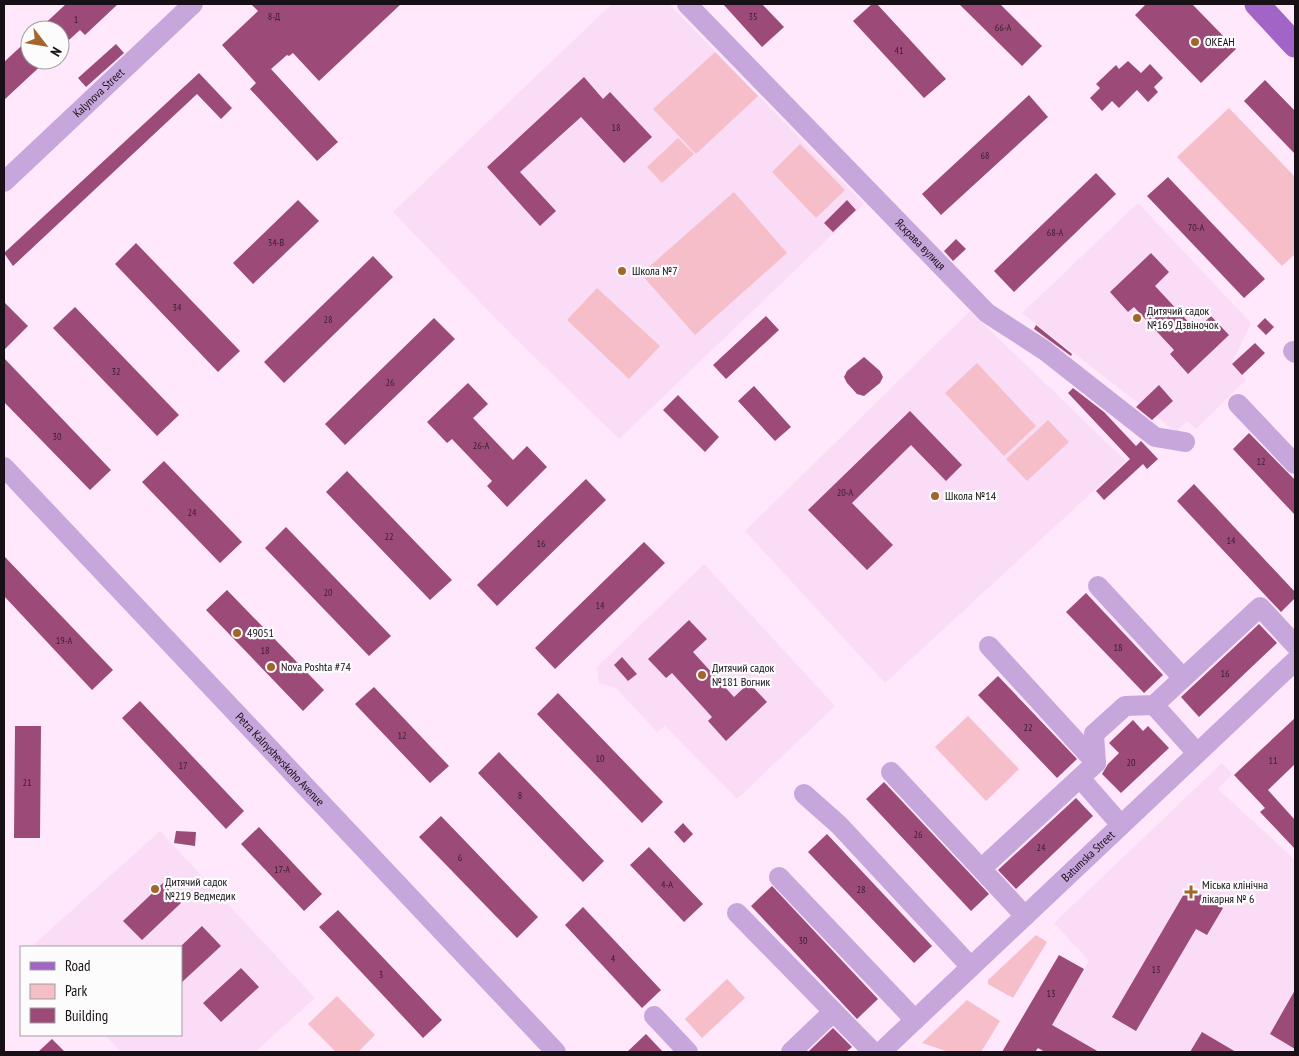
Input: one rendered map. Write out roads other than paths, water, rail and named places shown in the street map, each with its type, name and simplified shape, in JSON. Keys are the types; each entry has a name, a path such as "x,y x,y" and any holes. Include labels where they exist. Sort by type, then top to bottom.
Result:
{"main road":[{"path":"1257,4 1295,45"}],"street":[{"name":"Kalynova Street","path":"4,182 193,4"},
{"name":"Яскрава вулиця","path":"687,4 987,313 1044,350 1155,437 1185,442"},
{"path":"1238,404 1295,464"},
{"name":"Petra Kalnyshevskoho Avenue","path":"4,467 556,1052"},
{"path":"1098,586 1183,678"},
{"path":"1096,763 1094,734 1125,706 1154,705 1260,607 1295,658"},
{"path":"989,646 1096,763"},
{"name":"Batumska Street","path":"881,1052 1198,753 1295,658"},
{"path":"1154,705 1198,753"},
{"path":"982,868 1096,763"},
{"path":"891,772 1025,916"},
{"path":"1080,778 1122,825"},
{"path":"804,794 839,825 971,967"},
{"path":"780,877 915,1020"},
{"path":"737,913 873,1052"},
{"path":"790,1052 833,1012"},
{"path":"654,1016 688,1052"}],"place":[{"name":"ОКЕАН","path":"1195,42"},
{"name":"Школа №7","path":"622,271"},
{"name":"Дитячий садок №169 Дзвіночок","path":"1137,318"},
{"name":"Школа №14","path":"935,496"},
{"name":"49051","path":"237,633"},
{"name":"Nova Poshta #74","path":"271,667"},
{"name":"Дитячий садок №181 Вогник","path":"702,675"},
{"name":"Дитячий садок №219 Ведмедик","path":"155,889"},
{"name":"Міська клінічна лікарня № 6","path":"1191,892"}]}
